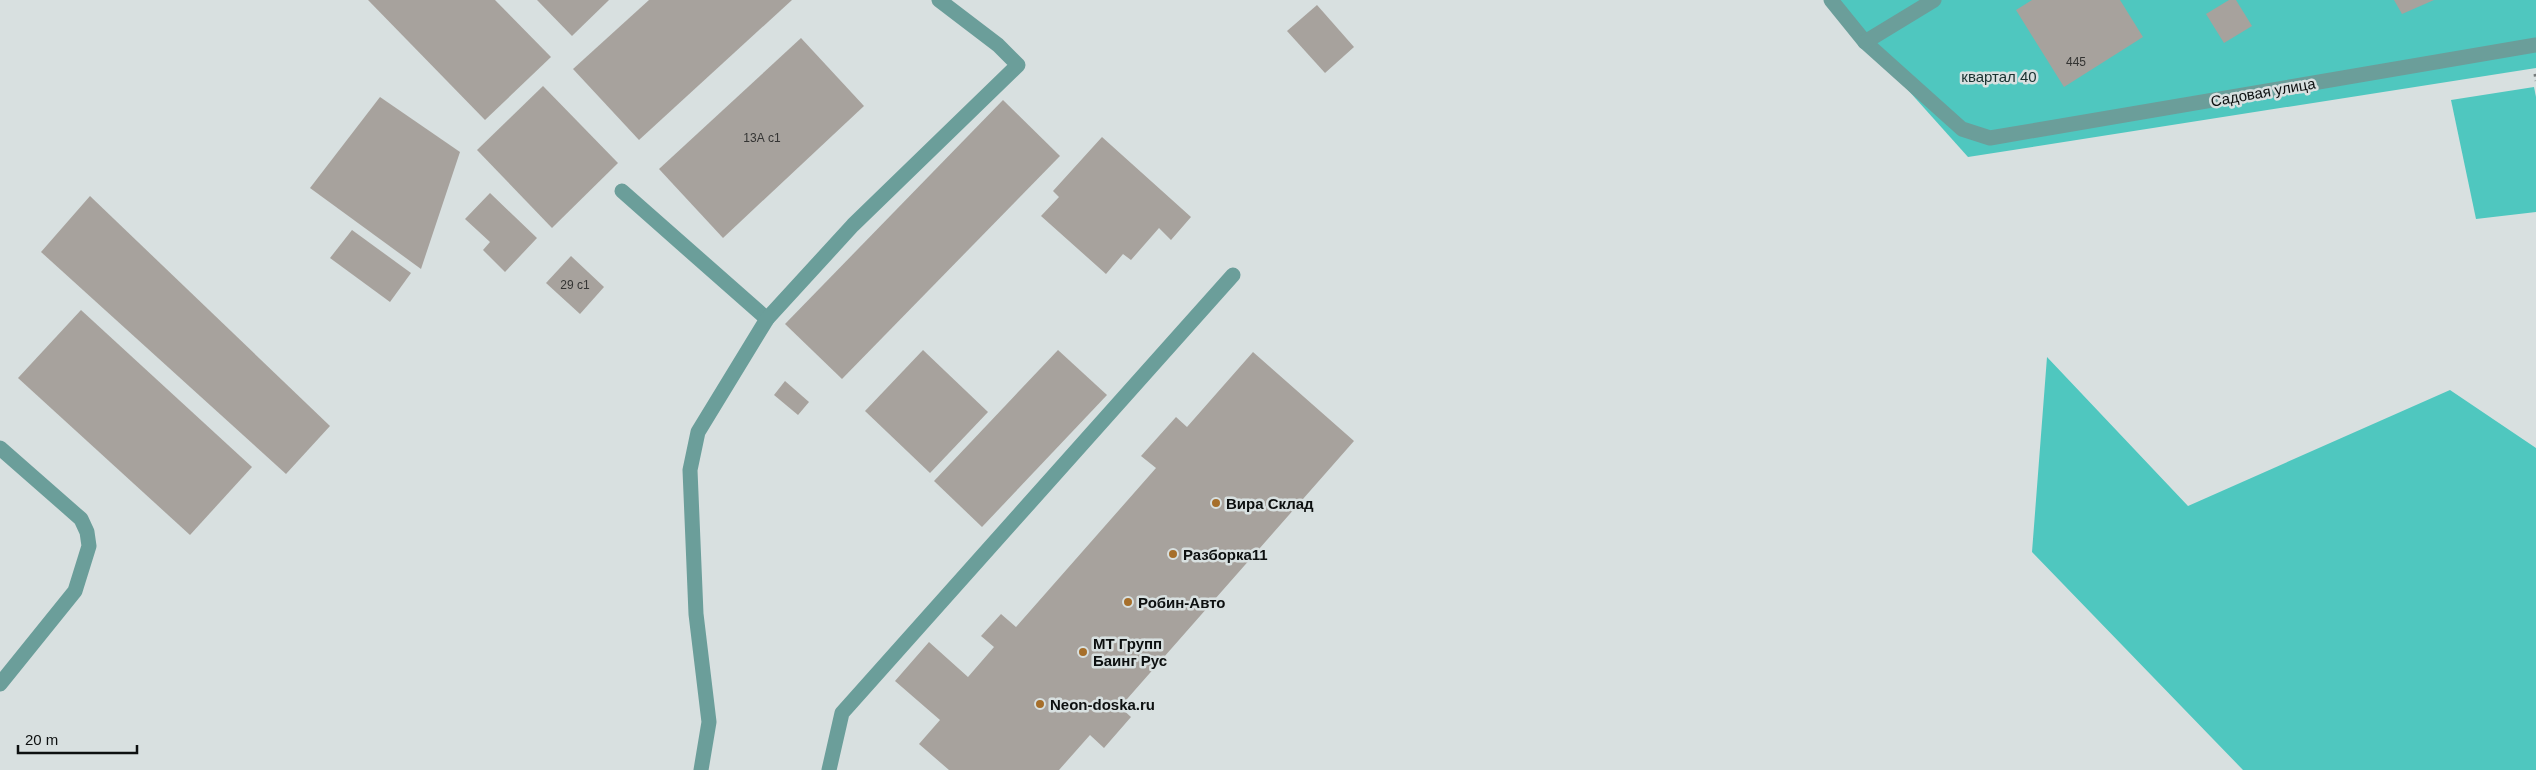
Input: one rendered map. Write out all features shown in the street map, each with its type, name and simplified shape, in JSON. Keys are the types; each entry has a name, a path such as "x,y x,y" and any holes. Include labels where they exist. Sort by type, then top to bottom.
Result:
{"street":[{"path":"702,770 709,722 696,614 690,470 698,432 767,318 853,225 1018,65 998,45 939,0"},
{"path":"1831,0 1865,42 1934,0"},
{"name":"Садовая улица","path":"1865,42 1962,129 1990,138 2536,45"},
{"path":"622,191 767,318"},
{"path":"829,770 842,713 1233,275"},
{"path":"0,448 81,519 87,532 89,546 75,592 0,684"}],"green space":[{"name":"квартал 40","path":"1831,0 2536,0 2536,68 1968,157 1865,42"},
{"path":"2534,87 2536,97 2536,212 2476,219 2451,100"},
{"path":"2047,357 2188,506 2450,390 2536,448 2536,770 2243,770 2032,552"}],"building":[{"path":"368,0 495,0 551,57 485,120"},
{"path":"537,0 609,0 572,36"},
{"path":"649,0 792,0 639,140 573,69"},
{"path":"2032,0 2120,0 2143,37 2064,87 2016,10"},
{"path":"2229,0 2236,0 2252,26 2224,43 2206,14"},
{"path":"2394,0 2434,0 2402,14"},
{"path":"1317,5 1354,47 1325,73 1287,31"},
{"path":"801,38 864,106 723,238 659,169"},
{"path":"543,86 618,163 552,228 477,150"},
{"path":"380,97 460,152 421,269 310,188"},
{"path":"1003,100 1060,156 842,379 785,324"},
{"path":"1102,137 1191,217 1171,240 1159,228 1131,260 1123,254 1106,274 1041,216 1059,197 1053,191"},
{"path":"490,193 537,238 505,272 483,250 490,242 465,219"},
{"path":"90,196 330,426 286,474 41,252"},
{"path":"352,230 411,273 390,302 330,258"},
{"path":"571,256 604,287 580,314 546,283"},
{"path":"81,310 252,467 190,535 18,378"},
{"path":"923,350 988,412 930,473 865,411"},
{"path":"1058,350 1107,395 982,527 934,481"},
{"path":"1253,352 1354,441 1120,707 1131,717 1104,748 1090,735 1059,770 949,770 919,744 940,720 895,681 929,642 968,677 994,647 981,636 1001,614 1016,627 1156,468 1141,456 1176,417 1187,427"},
{"path":"785,381 809,402 798,415 774,395"}],"place":[{"name":"Вира Склад","path":"1216,503"},
{"name":"Разборка11","path":"1173,554"},
{"name":"Робин-Авто","path":"1128,602"},
{"name":"МТ Групп Баинг Рус","path":"1083,652"},
{"name":"Neon-doska.ru","path":"1040,704"}]}
